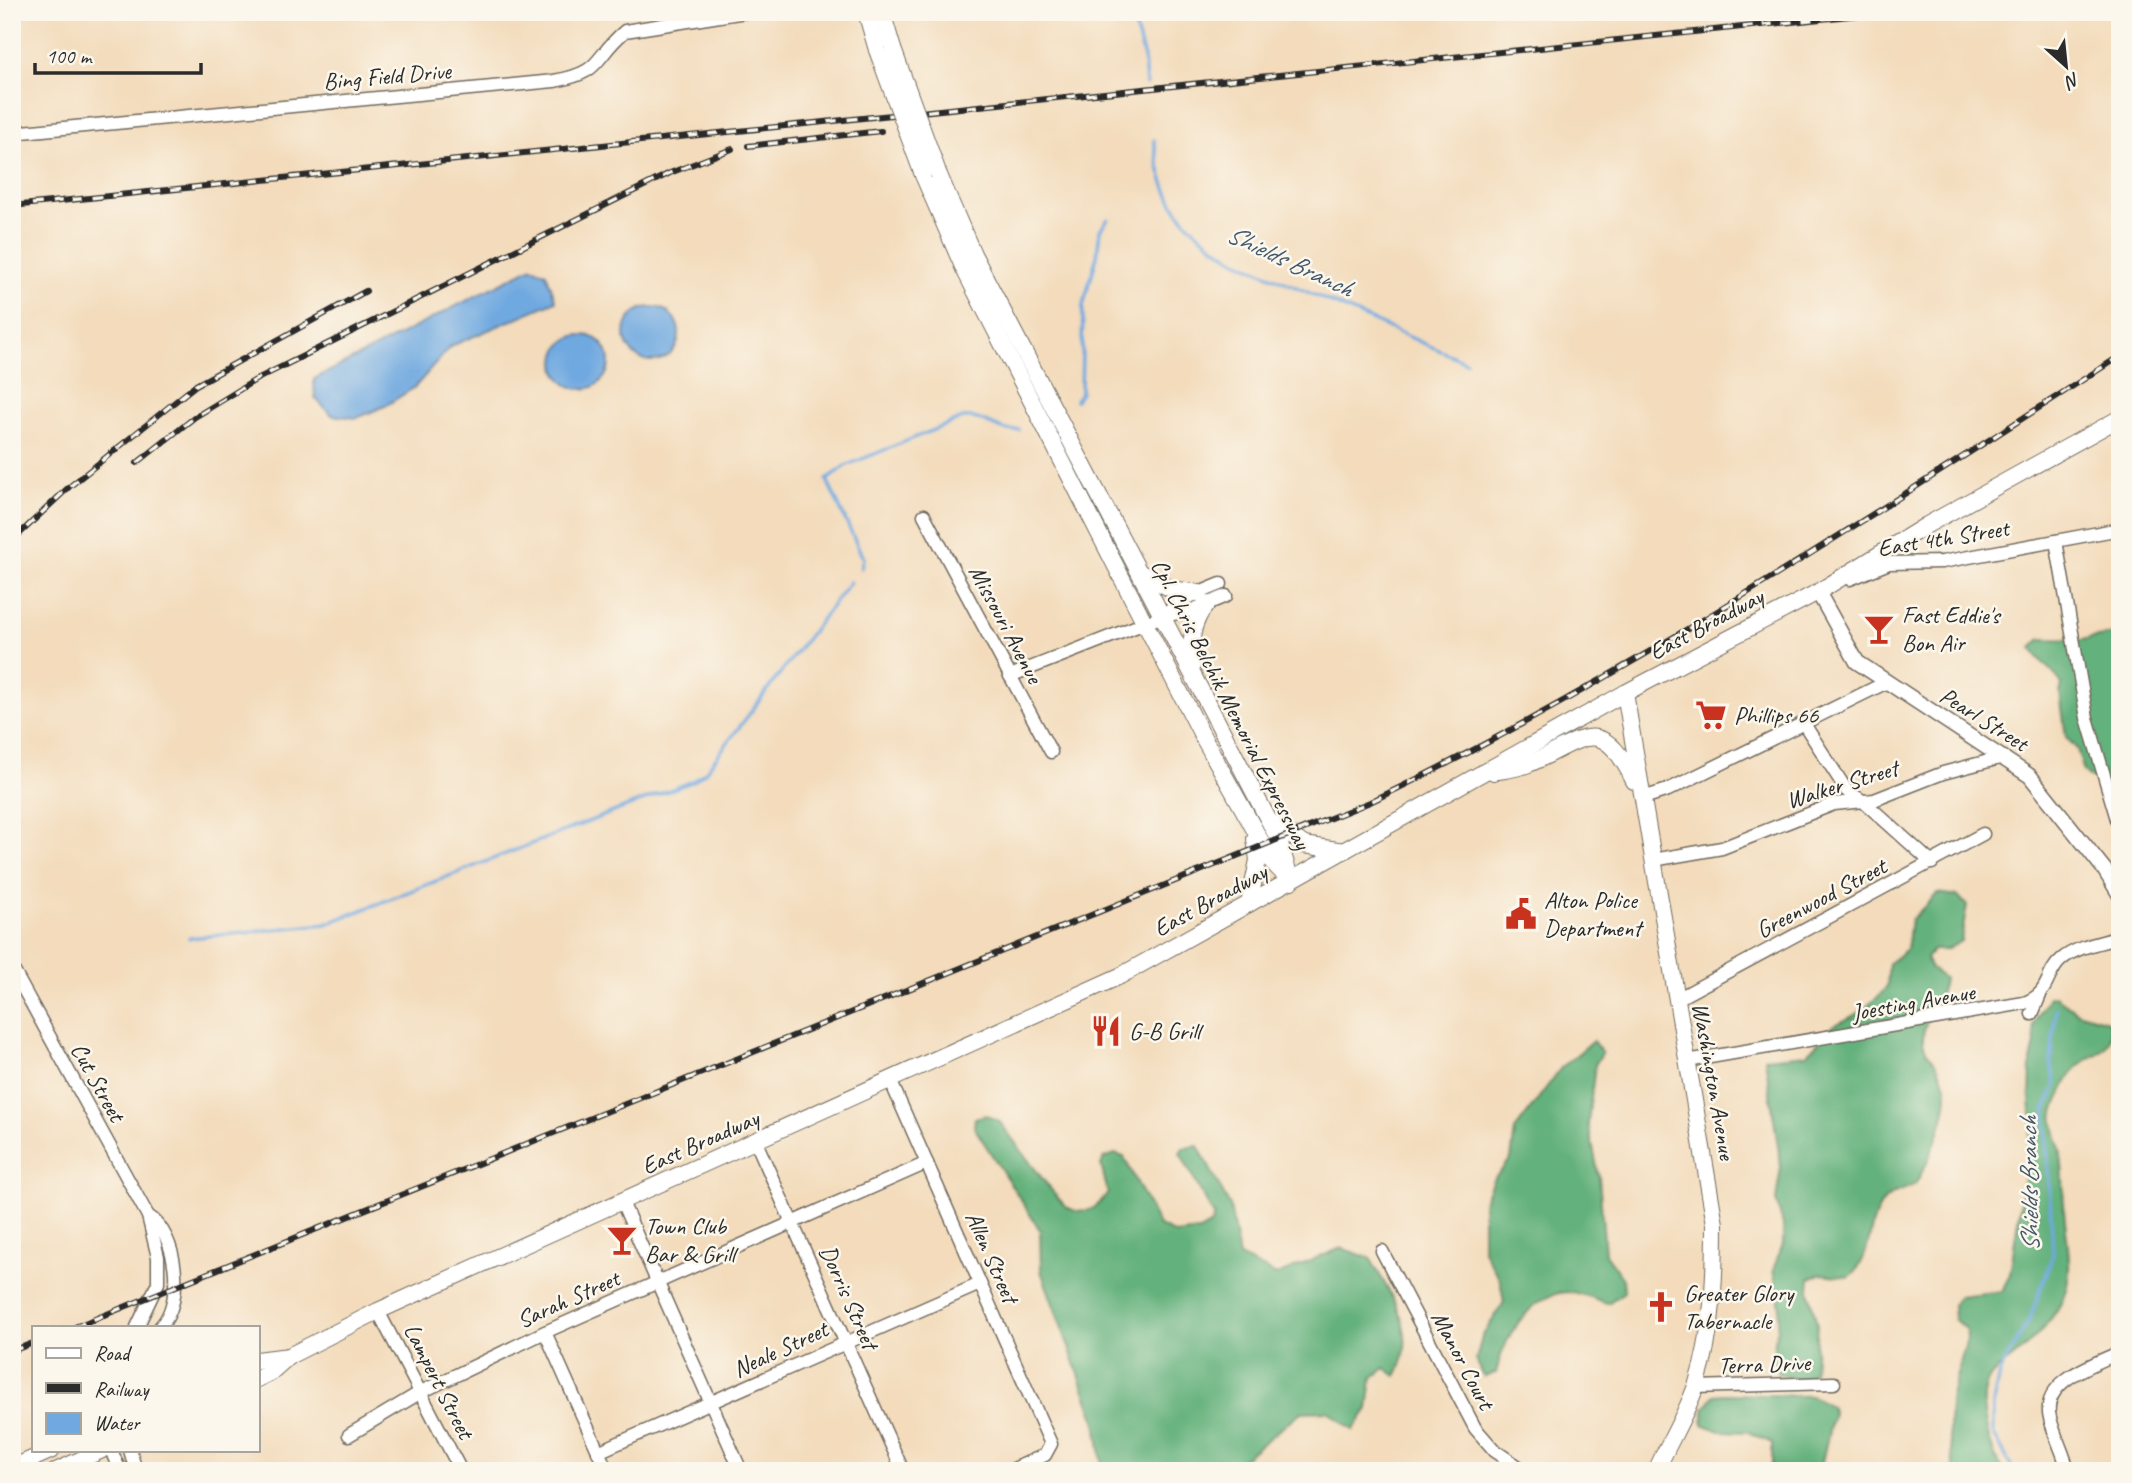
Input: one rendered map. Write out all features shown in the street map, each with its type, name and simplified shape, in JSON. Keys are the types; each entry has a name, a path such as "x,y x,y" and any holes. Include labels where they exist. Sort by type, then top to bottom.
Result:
{"main road":[{"name":"Cpl. Chris Belchik Memorial Expressway","path":"866,12 885,50 964,269 1252,826 1273,863 1291,881"},
{"name":"Cpl. Chris Belchik Memorial Expressway","path":"881,12 885,50"},
{"name":"Cpl. Chris Belchik Memorial Expressway","path":"931,175 1193,671 1283,852 1291,881"},
{"name":"East Broadway","path":"259,1378 271,1372 289,1356 379,1311 891,1082 1120,976 1625,693 1818,592 1927,525 2120,418"},
{"path":"1139,572 1171,589 1203,599 1192,635 1193,671"},
{"name":"Washington Avenue","path":"1625,693 1714,1224 1715,1257 1707,1339 1695,1387 1656,1471"},
{"path":"1478,775 1525,765 1570,741 1599,738 1618,751 1643,798"},
{"path":"1266,816 1304,845 1344,851"},
{"path":"1249,904 1258,860 1252,826"},
{"name":"East Broadway","path":"259,1360 289,1356"},
{"path":"12,1468 48,1452"},
{"path":"56,1471 98,1452"}],"street":[{"name":"Bing Field Drive","path":"12,133 554,81 581,76 592,69 625,31 746,12"},
{"name":"Missouri Avenue","path":"924,515 1052,752"},
{"name":"East 4th Street","path":"1818,592 1889,563 1927,564 2120,529"},
{"path":"2056,541 2087,718 2120,829"},
{"path":"1010,676 1224,590"},
{"name":"Pearl Street","path":"1818,592 1850,653 1885,683 2004,757 2038,786 2104,869 2120,895"},
{"path":"1643,798 1668,790 1885,683"},
{"path":"1804,724 1847,791 1863,801 1932,863"},
{"name":"Walker Street","path":"1653,860 1722,848 1834,804 1888,796 1943,773 2004,757"},
{"name":"Greenwood Street","path":"1677,999 1983,834"},
{"path":"2032,1014 2055,966 2063,958 2120,937"},
{"name":"Cut Street","path":"12,968 148,1216 158,1257 158,1283 136,1326"},
{"name":"Joesting Avenue","path":"1688,1061 1922,1023 2024,1003 2041,994"},
{"name":"Allen Street","path":"891,1082 1050,1440 1050,1450 1009,1471"},
{"name":"Dorris Street","path":"756,1142 903,1471"},
{"name":"Sarah Street","path":"349,1436 421,1392 545,1332 927,1163"},
{"path":"622,1202 741,1471"},
{"name":"Cut Street","path":"148,1216 158,1222 172,1259 174,1289 164,1325"},
{"name":"Manor Court","path":"1382,1251 1475,1428 1495,1451 1525,1471"},
{"name":"Neale Street","path":"598,1452 980,1284"},
{"name":"Lampert Street","path":"379,1311 461,1471"},
{"path":"545,1332 607,1471"},
{"path":"2067,1468 2049,1414 2052,1395 2066,1379 2120,1352"},
{"name":"Terra Drive","path":"1695,1387 1834,1383"},
{"path":"112,1452 120,1471"},
{"path":"131,1452 136,1471"}],"green space":[{"path":"2120,633 2120,789 2089,777 2084,772 2077,749 2066,737 2060,693 2062,684 2032,648 2041,639 2081,640"},
{"path":"1938,893 1957,896 1967,905 1961,941 1946,950 1933,950 1926,958 1931,969 1944,978 1940,994 1926,1023 1923,1039 1946,1087 1941,1127 1915,1184 1889,1196 1882,1203 1873,1222 1866,1252 1857,1270 1849,1277 1820,1274 1810,1278 1809,1290 1817,1324 1814,1373 1801,1378 1778,1374 1773,1356 1780,1306 1773,1270 1783,1244 1783,1225 1776,1200 1781,1167 1765,1058 1807,1054 1833,1026 1859,1013 1879,996 1887,986 1889,963 1907,949 1911,920"},
{"path":"2055,996 2077,1012 2108,1021 2111,1032 2106,1047 2080,1065 2071,1075 2054,1114 2063,1169 2069,1257 2066,1292 2057,1310 2035,1338 1993,1373 1986,1385 1986,1424 1993,1451 2003,1471 1954,1471 1949,1433 1950,1399 1967,1339 1966,1330 1954,1319 1953,1304 1959,1296 2002,1291 2010,1274 2033,1118 2030,1104 2031,1061 2035,1043 2033,1025 2049,997"},
{"path":"1593,1041 1602,1053 1595,1065 1588,1123 1599,1177 1605,1254 1623,1279 1624,1292 1608,1303 1570,1292 1543,1300 1531,1309 1512,1332 1496,1373 1484,1377 1476,1360 1482,1337 1504,1302 1500,1280 1483,1250 1483,1203 1493,1180 1511,1159 1515,1130 1561,1068"},
{"path":"986,1115 999,1121 1053,1193 1073,1210 1085,1211 1100,1203 1108,1193 1101,1165 1104,1158 1115,1154 1124,1157 1159,1226 1175,1234 1199,1231 1211,1224 1214,1216 1180,1153 1183,1148 1198,1146 1230,1206 1239,1257 1277,1275 1341,1248 1370,1258 1394,1301 1404,1330 1403,1360 1396,1376 1385,1368 1372,1378 1368,1409 1353,1430 1328,1411 1301,1412 1228,1471 1103,1471 1096,1421 1041,1271 1040,1230 974,1127 975,1118"},
{"path":"1714,1395 1812,1396 1830,1406 1833,1413 1820,1471 1767,1471 1772,1463 1772,1443 1748,1432 1719,1431 1703,1424 1704,1409"}],"water":[{"path":"532,267 546,273 556,301 451,346 415,387 385,406 357,418 332,415 315,398 314,379"},
{"path":"652,307 671,315 679,334 671,353 652,361 633,353 625,334 633,315"},
{"path":"582,335 601,343 609,362 601,381 582,389 563,381 555,362 563,343"}],"waterway":[{"name":"Shields Branch","path":"1131,12 1144,58 1146,84"},
{"name":"Shields Branch","path":"1154,140 1163,181 1170,198 1190,226 1203,238 1237,261 1466,362"},
{"path":"1076,400 1081,392 1083,306 1097,256 1100,230 1108,219"},
{"path":"861,568 863,558 827,480 845,466 963,418 978,419 1011,431 1019,430"},
{"path":"189,938 326,924 693,781 705,772 850,582"},
{"name":"Shields Branch","path":"2014,1471 1993,1433 1993,1404 1999,1373 2030,1318 2053,1254 2045,1111 2056,1084 2051,1063 2056,1008"}],"railway":[{"path":"12,206 1888,12"},
{"path":"2115,12 2120,13"},
{"path":"748,146 881,131"},
{"path":"137,463 195,417 257,379 670,173 732,149"},
{"path":"12,541 69,487 196,385 366,291"},
{"path":"77,1326 1370,802 1467,753 1658,647 2120,356"},
{"path":"12,1351 32,1343"}],"place":[{"name":"Fast Eddie's Bon Air","path":"1879,629"},
{"name":"Phillips 66","path":"1711,715"},
{"name":"Alton Police Department","path":"1521,914"},
{"name":"G-B Grill","path":"1106,1031"},
{"name":"Town Club Bar & Grill","path":"622,1240"},
{"name":"Greater Glory Tabernacle","path":"1661,1307"}]}
